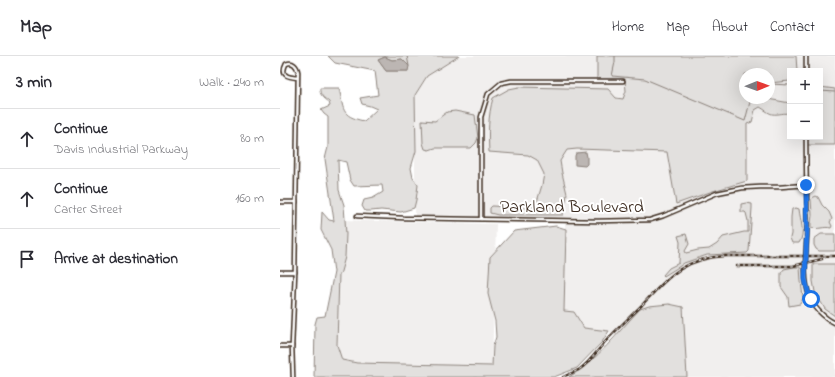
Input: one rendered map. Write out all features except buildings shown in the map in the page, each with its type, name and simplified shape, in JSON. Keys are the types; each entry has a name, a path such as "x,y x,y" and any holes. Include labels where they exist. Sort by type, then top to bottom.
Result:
{"street":[{"path":"806,56 806,68"},
{"path":"293,377 292,346 295,272 298,78 297,68 291,63 286,64 283,69 284,74 288,77 298,78"},
{"path":"481,219 481,117 488,94 501,83 511,81 623,81"},
{"path":"806,140 807,228 805,279 809,296 818,310 826,319 835,323"},
{"name":"Parkland Boulevard","path":"356,216 597,221 650,220 722,191 742,188 806,185"},
{"path":"280,202 296,202"},
{"path":"280,272 295,272"},
{"path":"280,346 292,346"}],"shaded area":[{"path":"328,56 459,56 427,76 415,95 416,151 411,168 413,178 418,185 414,208 401,212 381,210 365,211 362,206 364,200 373,198 383,192 382,185 354,186 350,180 346,162 338,160 339,190 344,205 346,234 345,257 340,275 339,274 337,345 342,360 357,363 492,366 493,346 496,337 495,321 488,294 490,257 514,231 556,226 566,229 564,311 574,312 584,328 609,331 602,342 577,368 554,377 314,377 315,324 317,317 325,316 334,272 331,250 321,230 322,212 329,220 334,221 325,159 328,147 328,117 321,110 330,106 329,102 321,94 320,88 339,88 344,110 347,114 351,117 364,121 377,109 362,104 360,98 378,95 375,71 335,63","holes":["385,57 392,60 402,59 408,71 386,71 378,60"]},
{"path":"459,56 597,56 597,81 629,56 835,56 835,377 687,377 682,307 669,304 640,309 615,336 609,331 584,328 574,312 564,311 565,221 415,218 415,95 427,76"},
{"path":"597,56 796,56 797,68 787,68 787,81 775,82 775,68 739,68 739,104 775,104 775,100 787,102 787,113 772,114 760,107 755,110 752,122 747,124 747,181 676,204 667,152 567,150 560,161 567,194 563,215 498,215 490,213 490,208 492,206 526,208 536,205 544,174 537,160 528,155 489,152 488,138 490,111 493,98 509,89 519,87 608,89 616,98 623,99 626,91 625,80 597,81"},
{"path":"385,57 392,60 402,59 409,66 408,71 386,71 378,60"},
{"path":"823,87 835,89 835,145 806,145 806,140 823,140"},
{"path":"455,111 475,115 478,138 476,143 471,148 425,149 423,143 422,120 435,121 447,112"},
{"path":"586,152 587,164 585,166 575,165 576,153"},
{"path":"816,196 829,212 832,219 830,222 832,226 831,228 811,228 811,199"},
{"path":"741,204 752,204 749,251 747,253 707,255 684,263 664,276 663,275 669,268 679,263 680,242 678,236 686,234 689,244 685,251 686,253 709,249 717,244 723,237 748,232 746,213 741,212"},
{"path":"792,209 799,209 802,235 799,243 792,243 790,238 791,217"},
{"path":"340,220 496,224 492,366 337,363"},
{"path":"821,234 835,234 835,251 819,251 816,249 814,239"},
{"path":"813,264 835,264 835,316 825,309 815,292 813,281"},
{"path":"800,267 803,298 800,304 789,306 788,297 781,287 781,273 784,269"},
{"path":"669,304 683,307 687,377 569,377 598,355 640,309 649,306"}],"waterway":[{"path":"407,56 409,66"},
{"path":"615,56 612,76 645,79 745,121 749,104"},
{"path":"775,84 787,85"},
{"path":"823,91 835,92"}],"railway":[{"path":"563,377 584,366 605,342 669,277 678,270 699,260 711,257 726,256 835,256"},
{"path":"737,266 793,266 822,259"}],"route":[{"path":"806,185 807,228 805,279 811,299"}]}
